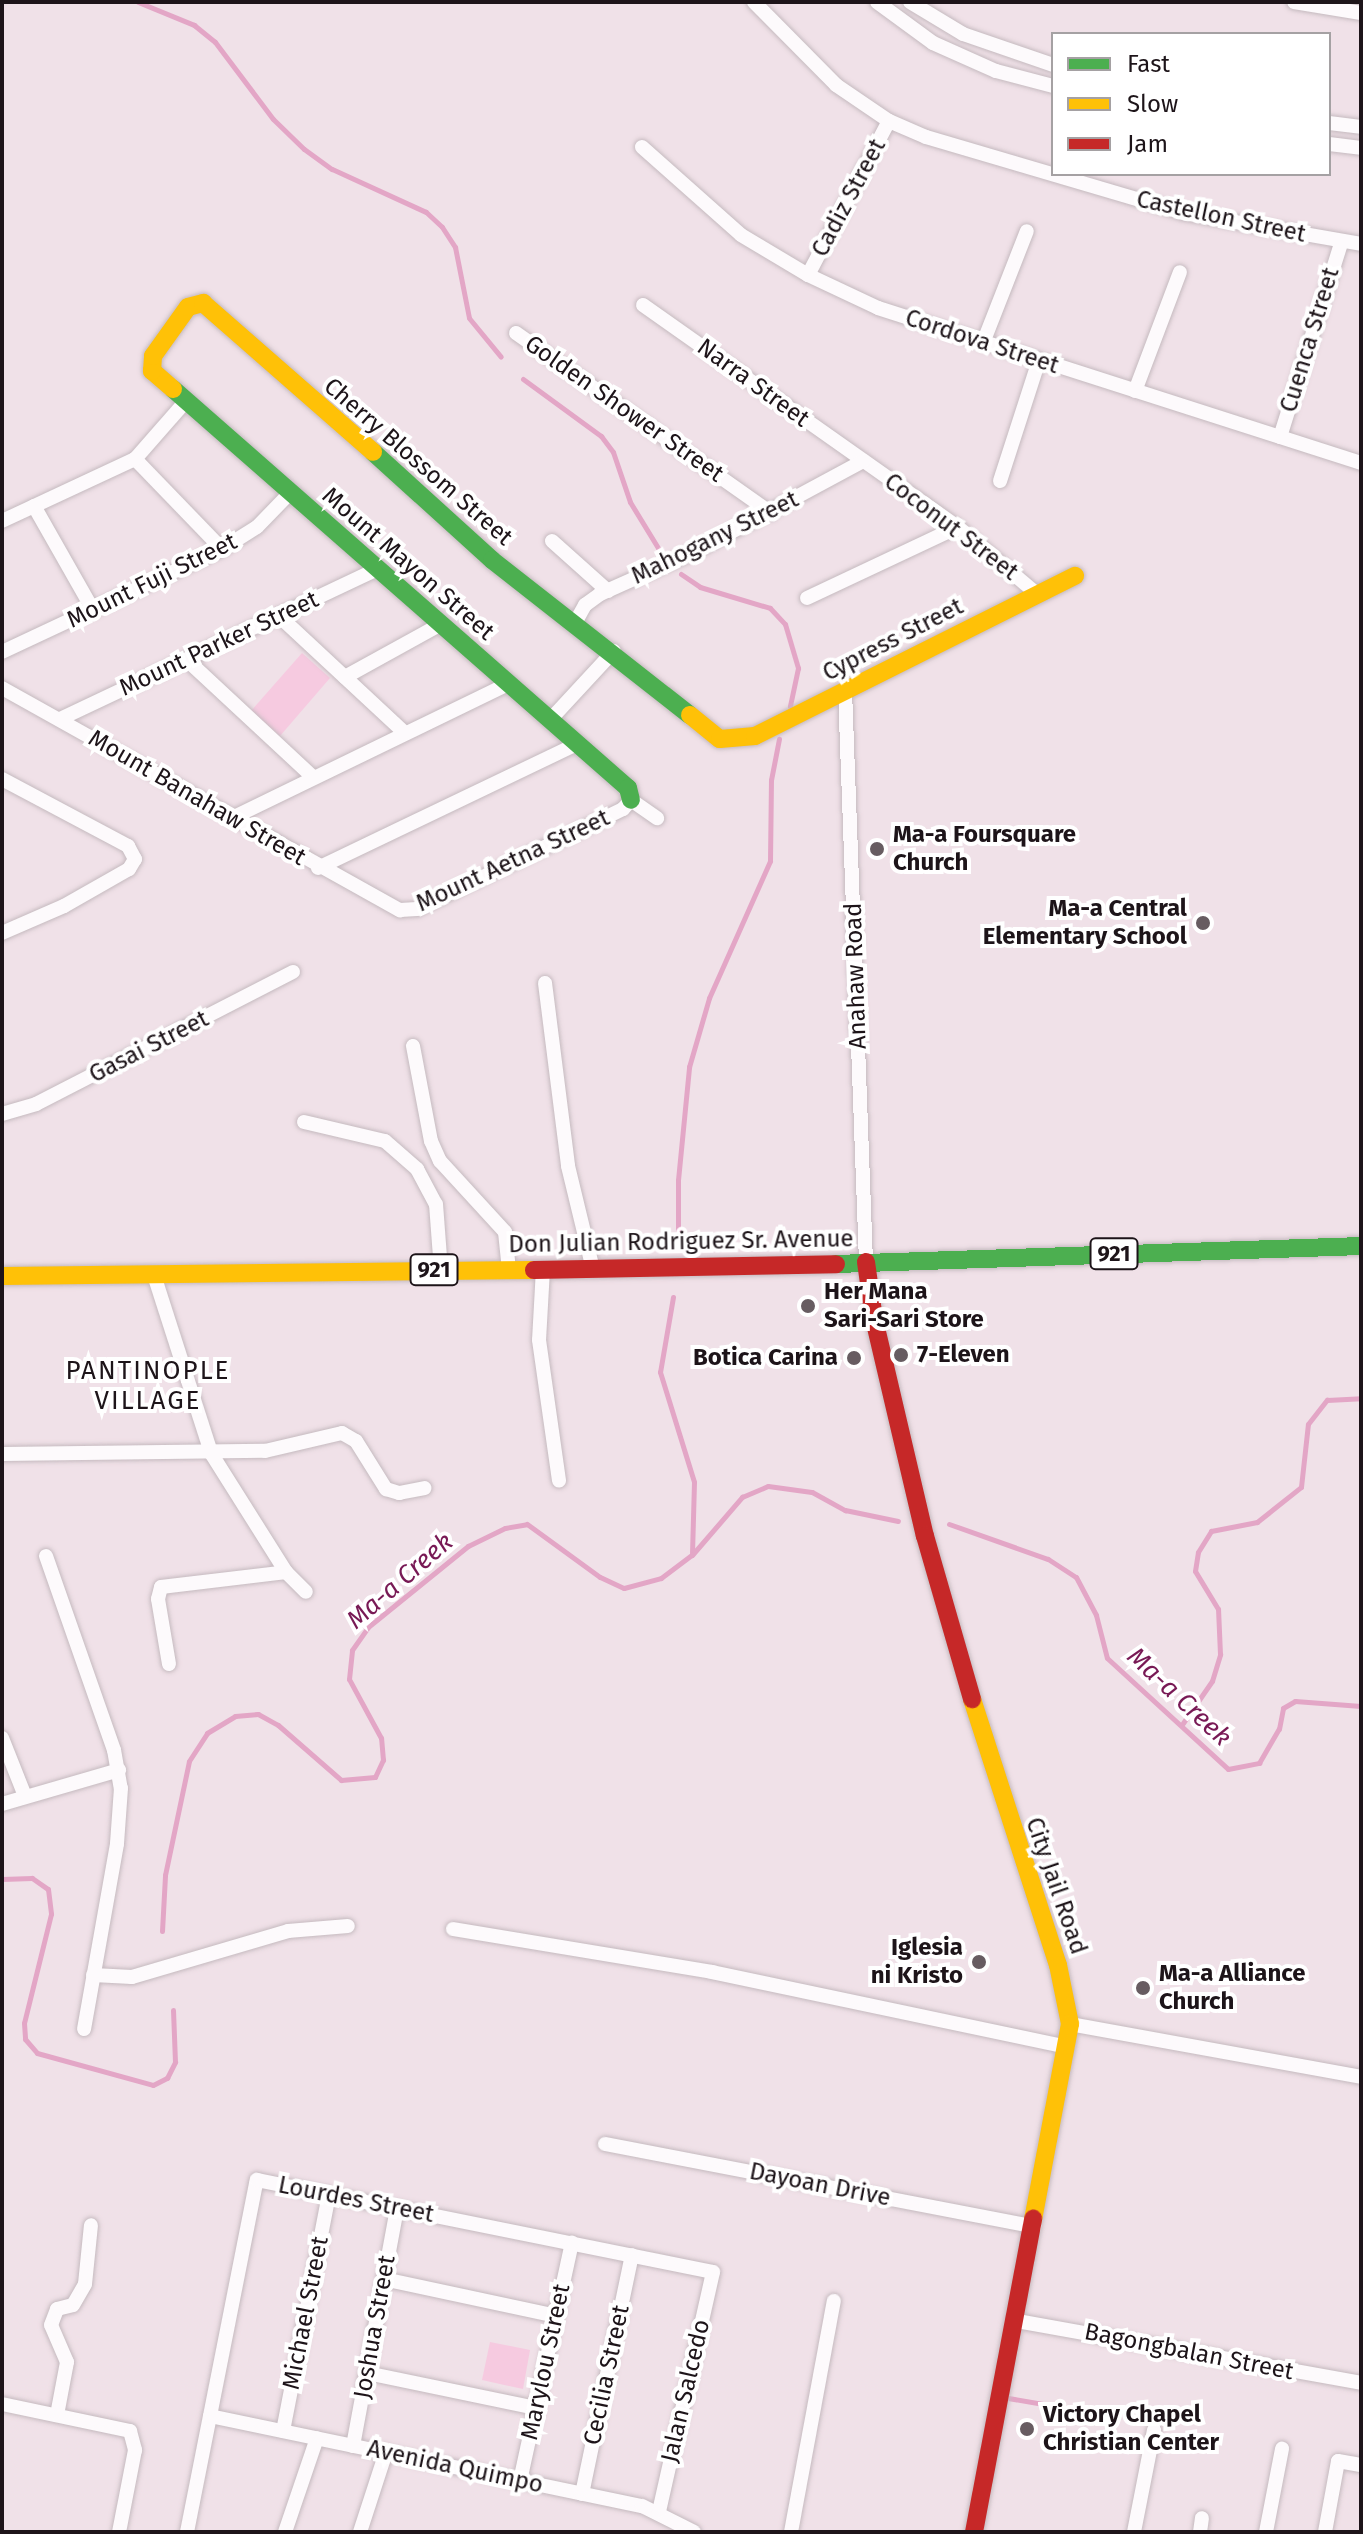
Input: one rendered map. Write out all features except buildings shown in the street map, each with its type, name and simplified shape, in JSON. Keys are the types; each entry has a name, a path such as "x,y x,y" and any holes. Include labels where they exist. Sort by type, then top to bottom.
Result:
{"street":[{"name":"Castellon Street","path":"754,2 814,67 889,121 997,162 1184,213 1341,243 1361,244"},
{"path":"877,2 933,43 996,71 1051,85"},
{"path":"910,2 963,34 1051,64"},
{"path":"1294,2 1361,13"},
{"name":"Cadiz Street","path":"808,275 889,121"},
{"path":"1331,123 1361,127"},
{"path":"1331,144 1361,148"},
{"name":"Cordova Street","path":"642,147 718,217 808,275 878,308 1361,463"},
{"path":"983,343 1027,231"},
{"name":"Cuenca Street","path":"1280,437 1341,243"},
{"path":"1135,391 1180,272"},
{"name":"Mount Mayon Street","path":"197,302 188,307 151,366 186,401 628,788 631,800"},
{"name":"Cherry Blossom Street","path":"197,302 219,313 492,560 614,651 708,734 731,741"},
{"name":"Narra Street","path":"643,305 863,461"},
{"name":"Golden Shower Street","path":"516,333 771,513"},
{"path":"1000,481 1039,360"},
{"path":"2,521 135,459 186,401"},
{"path":"135,459 222,549"},
{"name":"Mahogany Street","path":"575,623 585,605 608,591 771,513 863,461"},
{"name":"Coconut Street","path":"863,461 958,527 1037,594"},
{"name":"Mount Fuji Street","path":"2,652 222,549 257,527 290,493"},
{"path":"34,506 93,610"},
{"path":"807,598 958,527"},
{"path":"552,541 608,591"},
{"name":"Mount Parker Street","path":"60,719 378,569"},
{"name":"Cypress Street","path":"731,741 755,736 1075,576"},
{"path":"278,615 405,733"},
{"path":"345,677 441,624"},
{"path":"550,720 614,651"},
{"path":"187,660 313,777"},
{"path":"232,818 508,684"},
{"name":"Mount Banahaw Street","path":"2,688 391,908"},
{"name":"Anahaw Road","path":"845,690 866,1262"},
{"path":"318,868 577,744"},
{"path":"2,779 128,846 135,855 129,869 27,925 2,933"},
{"path":"631,800 657,818"},
{"name":"Mount Aetna Street","path":"391,908 417,909 623,809 631,800"},
{"name":"Gasai Street","path":"2,1114 36,1104 293,972"},
{"path":"545,983 568,1166 593,1269"},
{"path":"413,1046 431,1141 440,1161 505,1232 509,1269"},
{"path":"304,1122 385,1141 417,1169 436,1204 441,1270"},
{"name":"Don Julian Rodriguez Sr. Avenue","path":"2,1276 593,1269 1361,1246"},
{"name":"City Jail Road","path":"866,1262 874,1319 925,1536 998,1790 1058,1965 1070,2024 1017,2321 974,2532"},
{"path":"543,1269 539,1340 559,1481"},
{"path":"154,1275 211,1453 286,1572 306,1592"},
{"path":"2,1454 279,1450 342,1433 356,1441 386,1489 399,1493 425,1488"},
{"path":"46,1556 119,1770 122,1815 84,2029"},
{"path":"169,1664 158,1599 161,1587 286,1572"},
{"path":"2,1738 25,1796"},
{"path":"2,1804 119,1770"},
{"path":"93,1975 132,1977 288,1931 348,1926"},
{"path":"453,1929 683,1966 1067,2047"},
{"path":"1070,2024 1361,2077"},
{"name":"Dayoan Drive","path":"605,2144 1034,2227"},
{"name":"Lourdes Street","path":"187,2532 257,2180 713,2272"},
{"name":"Michael Street","path":"283,2431 329,2194"},
{"name":"Joshua Street","path":"353,2446 397,2208"},
{"path":"57,2415 67,2362 51,2325 57,2309 73,2305 85,2284 91,2225"},
{"name":"Marylou Street","path":"520,2481 572,2243"},
{"name":"Cecilia Street","path":"582,2494 632,2255"},
{"name":"Jalan Salcedo","path":"659,2511 713,2272"},
{"path":"384,2279 556,2316"},
{"path":"791,2532 834,2301"},
{"name":"Bagongbalan Street","path":"1017,2321 1361,2383"},
{"path":"367,2373 536,2408"},
{"path":"2,2404 123,2427 134,2436 119,2532"},
{"name":"Avenida Quimpo","path":"210,2416 659,2511 694,2532"},
{"path":"1134,2532 1154,2430"},
{"path":"285,2532 317,2438"},
{"path":"1266,2532 1282,2449"},
{"path":"360,2532 386,2452"},
{"path":"1325,2532 1338,2461 1361,2465"}],"shaded area":[{"path":"302,653 330,678 280,736 251,711"},
{"path":"490,2342 530,2350 523,2389 482,2380"}],"waterway":[{"path":"138,2 194,25 215,42 273,119 304,149 332,169 426,212 442,227 455,247 469,318 501,357"},
{"path":"523,379 601,436 613,452 630,502 663,556"},
{"path":"681,574 700,587 770,608 785,624 798,668 790,706"},
{"path":"678,1246 678,1180 689,1067 709,998 770,861 771,780 779,739"},
{"path":"673,1297 660,1372 694,1482 692,1553"},
{"path":"1183,1723 1212,1681 1220,1654 1218,1609 1195,1571 1198,1552 1211,1531 1257,1522 1301,1487 1308,1424 1327,1400 1361,1398"},
{"name":"Ma-a Creek","path":"162,1931 165,1875 189,1761 207,1733 235,1716 258,1714 278,1725 341,1780 375,1777 383,1760 381,1738 349,1679 352,1650 368,1627 468,1546 505,1528 527,1524 600,1577 624,1588 661,1578 692,1555 742,1497 768,1486 812,1492 845,1510 898,1521"},
{"name":"Ma-a Creek","path":"949,1524 1048,1559 1076,1577 1096,1615 1107,1658 1228,1769 1259,1763 1279,1729 1283,1708 1295,1701 1361,1706"},
{"name":"Ma-a Creek","path":"2,1879 32,1878 48,1889 51,1914 24,2023 25,2039 37,2053 153,2085 167,2078 175,2062 173,2010"},
{"path":"1008,2398 1078,2410"}],"traffic: fast":[{"path":"173,389 628,788 631,800"},
{"path":"373,452 492,560 690,715"},
{"path":"836,1264 1361,1246"}],"traffic: slow":[{"path":"173,389 152,371 153,356 188,307 203,303 373,452"},
{"path":"690,715 720,739 755,736 1075,576"},
{"path":"2,1276 534,1270"},
{"path":"972,1699 1058,1965 1070,2024 1033,2219"}],"traffic: jam":[{"path":"866,1262 874,1319 925,1536 972,1699"},
{"path":"534,1270 836,1264"},
{"path":"974,2532 1033,2219"}],"place":[{"name":"Ma-a Foursquare Church","path":"877,849"},
{"name":"Ma-a Central Elementary School","path":"1203,923"},
{"name":"Her Mana Sari-Sari Store","path":"808,1306"},
{"name":"7-Eleven","path":"901,1355"},
{"name":"Botica Carina","path":"854,1358"},
{"name":"Iglesia ni Kristo","path":"979,1962"},
{"name":"Ma-a Alliance Church","path":"1143,1988"},
{"name":"Victory Chapel Christian Center","path":"1027,2429"}],"district":[{"name":"PANTINOPLE VILLAGE","path":"148,1386"}]}
